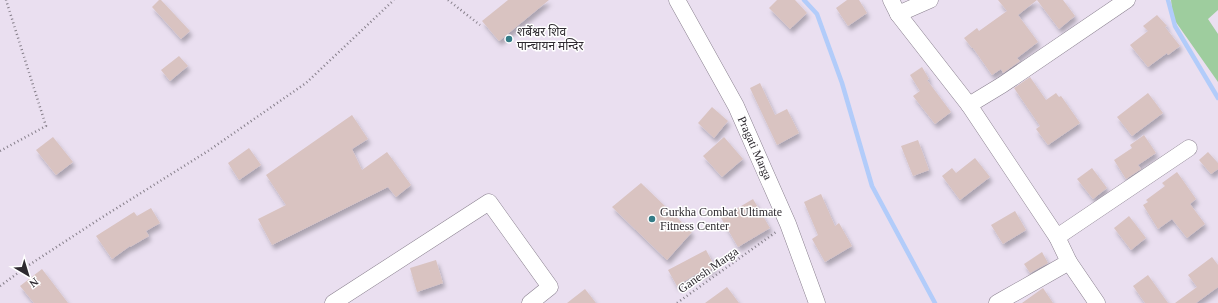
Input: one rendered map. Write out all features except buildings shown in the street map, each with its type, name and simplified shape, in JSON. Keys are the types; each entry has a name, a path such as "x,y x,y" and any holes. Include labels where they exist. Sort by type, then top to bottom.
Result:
{"street":[{"name":"Pragati Marga","path":"677,0 736,106 788,224 817,303"},
{"path":"930,0 894,7 969,105 1057,237 1069,262 1097,303"},
{"path":"969,105 1002,85 1127,0"},
{"path":"1057,237 1189,148"},
{"path":"333,303 489,202 550,287 530,303"},
{"path":"996,303 1069,262"}],"path":[{"path":"0,151 46,126 6,0"},
{"path":"0,286 94,222 208,151 306,83 394,0"},
{"path":"448,0 480,25"},
{"name":"Ganesh Marga","path":"677,303 788,224"}],"green space":[{"path":"1171,0 1218,0 1218,10 1208,19 1218,34 1218,82 1173,18"}],"waterway":[{"path":"804,0 817,14 842,83 872,186 935,303"},
{"path":"1168,0 1175,26 1218,98"}],"place":[{"name":"शर्बेश्वर शिव पान्चायन मन्दिर","path":"509,39"},
{"name":"Gurkha Combat Ultimate Fitness Center","path":"652,219"}]}
